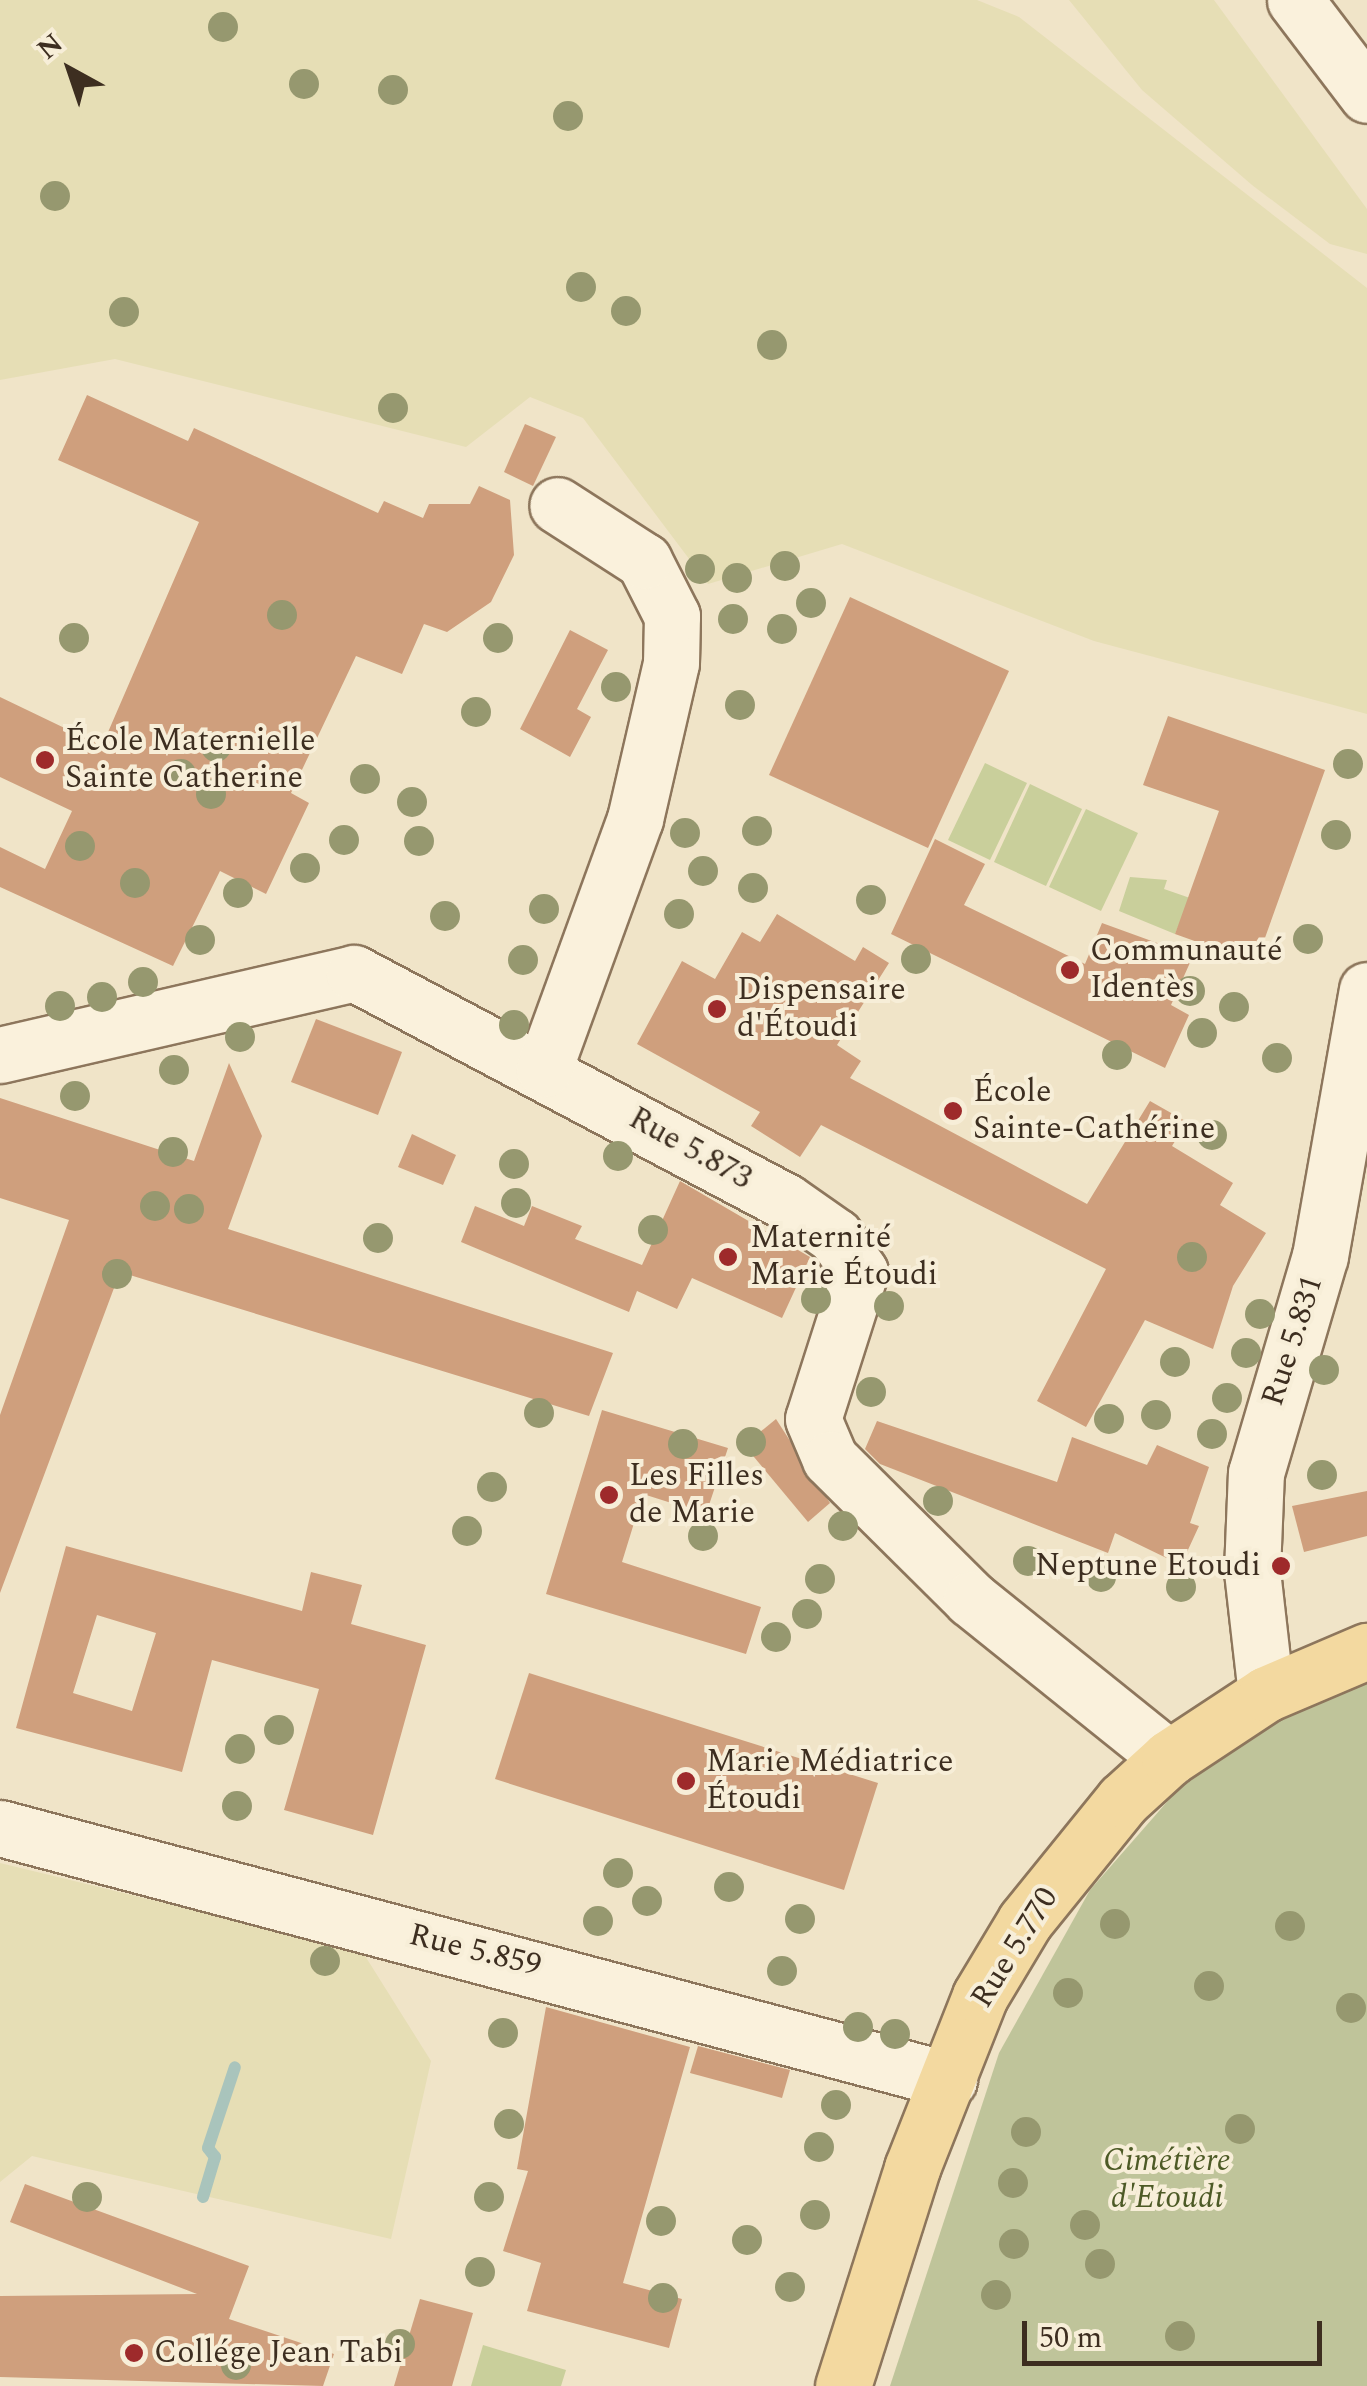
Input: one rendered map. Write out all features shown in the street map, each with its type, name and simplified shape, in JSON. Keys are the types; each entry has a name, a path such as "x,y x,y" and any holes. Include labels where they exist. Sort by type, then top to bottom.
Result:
{"main road":[{"name":"Rue 5.770","path":"843,2386 980,1996 1024,1921 1123,1800 1169,1758 1266,1694 1367,1651"}],"street":[{"path":"1295,0 1367,95"},
{"path":"544,1069 635,819 671,664 672,616 644,562 557,506"},
{"name":"Rue 5.873","path":"0,1055 354,973 544,1069 785,1201 852,1253 860,1272 813,1419 817,1438 971,1598 1169,1758"},
{"name":"Rue 5.831","path":"1266,1694 1252,1571 1256,1473 1320,1256 1364,1018"},
{"name":"Rue 5.859","path":"0,1828 949,2080"}],"shaded area":[{"path":"0,0 977,0 1019,17 1367,288 1367,714 1094,641 842,544 708,584 583,418 530,397 466,447 115,359 0,380"},
{"path":"1069,0 1214,0 1367,209 1367,254 1330,244 1252,185 1142,90"},
{"path":"0,1863 362,1951 431,2061 391,2239 32,2156 0,2182"}],"green space":[{"path":"985,763 1027,783 990,860 948,840"},
{"path":"1030,784 1082,809 1046,886 994,862"},
{"path":"1086,809 1138,833 1101,911 1049,887"},
{"path":"1130,877 1167,880 1164,889 1190,898 1175,934 1119,911"},
{"name":"Cimétière d'Etoudi","path":"1367,1674 1367,2386 890,2386 999,2053 1090,1890 1180,1787 1292,1706"},
{"path":"483,2345 566,2370 561,2386 471,2386"}],"building":[{"path":"87,395 188,441 194,428 378,513 384,501 423,518 429,504 470,504 479,486 510,500 514,555 491,602 447,632 424,624 402,674 356,656 291,793 309,803 266,894 220,871 173,966 0,887 0,847 45,869 72,811 0,777 0,697 102,746 199,522 58,460"},
{"path":"525,424 556,437 533,486 504,472"},
{"path":"850,597 1009,671 928,848 769,775"},
{"path":"570,630 608,650 577,709 591,717 570,757 520,729"},
{"path":"1168,716 1325,770 1256,963 1175,934 1219,811 1143,785"},
{"name":"Communauté Identès","path":"935,839 985,864 964,905 1085,964 1102,923 1193,956 1171,1005 1189,1015 1165,1068 891,934"},
{"path":"777,914 855,961 863,947 889,963 837,1045 861,1061 850,1078 1087,1204 1150,1101 1187,1122 1172,1146 1233,1183 1220,1205 1266,1233 1233,1286 1213,1349 1145,1320 1086,1427 1037,1401 1106,1269 821,1125 800,1157 751,1126 760,1112 637,1044 682,961 715,979 742,932 760,942"},
{"path":"316,1019 402,1052 378,1115 291,1082"},
{"path":"229,1063 262,1136 228,1229 613,1353 589,1416 120,1272 0,1593 0,1415 69,1220 0,1198 0,1098 194,1161"},
{"path":"412,1134 456,1155 443,1185 398,1167"},
{"path":"680,1181 810,1257 782,1318 692,1278 677,1309 637,1291 629,1312 461,1242 475,1206 524,1226 532,1206 582,1226 575,1239 642,1265"},
{"path":"602,1410 728,1448 706,1514 643,1494 622,1562 761,1607 746,1654 546,1594"},
{"path":"776,1419 830,1503 808,1522 744,1445"},
{"path":"877,1421 1057,1482 1072,1437 1147,1465 1157,1445 1209,1467 1190,1523 1199,1526 1181,1565 1115,1533 1108,1553 880,1464 865,1449"},
{"path":"1367,1491 1367,1536 1304,1552 1292,1506"},
{"path":"66,1546 302,1611 311,1572 362,1585 351,1624 426,1645 373,1835 284,1810 319,1689 212,1660 182,1772 16,1728","holes":["97,1615 156,1633 132,1711 73,1693"]},
{"name":"Marie Médiatrice Étoudi","path":"529,1673 878,1783 844,1890 495,1779"},
{"path":"546,2007 690,2047 623,2283 682,2299 669,2348 527,2311 541,2263 503,2251 528,2171 517,2169"},
{"path":"698,2046 790,2070 782,2098 690,2073"},
{"path":"25,2184 249,2266 229,2319 334,2354 323,2386 0,2377 0,2296 197,2294 10,2222"},
{"path":"420,2299 473,2313 452,2386 394,2386"}],"waterway":[{"path":"203,2197 215,2157 208,2148 235,2067"}],"place":[{"name":"École Maternielle Sainte Catherine","path":"45,760"},
{"name":"Communauté Identès","path":"1070,970"},
{"name":"Dispensaire d'Étoudi","path":"717,1009"},
{"name":"École Sainte-Cathérine","path":"953,1111"},
{"name":"Maternité Marie Étoudi","path":"728,1257"},
{"name":"Les Filles de Marie","path":"609,1495"},
{"name":"Neptune Etoudi","path":"1281,1566"},
{"name":"Marie Médiatrice Étoudi","path":"686,1781"},
{"name":"Collége Jean Tabi","path":"134,2353"}]}
